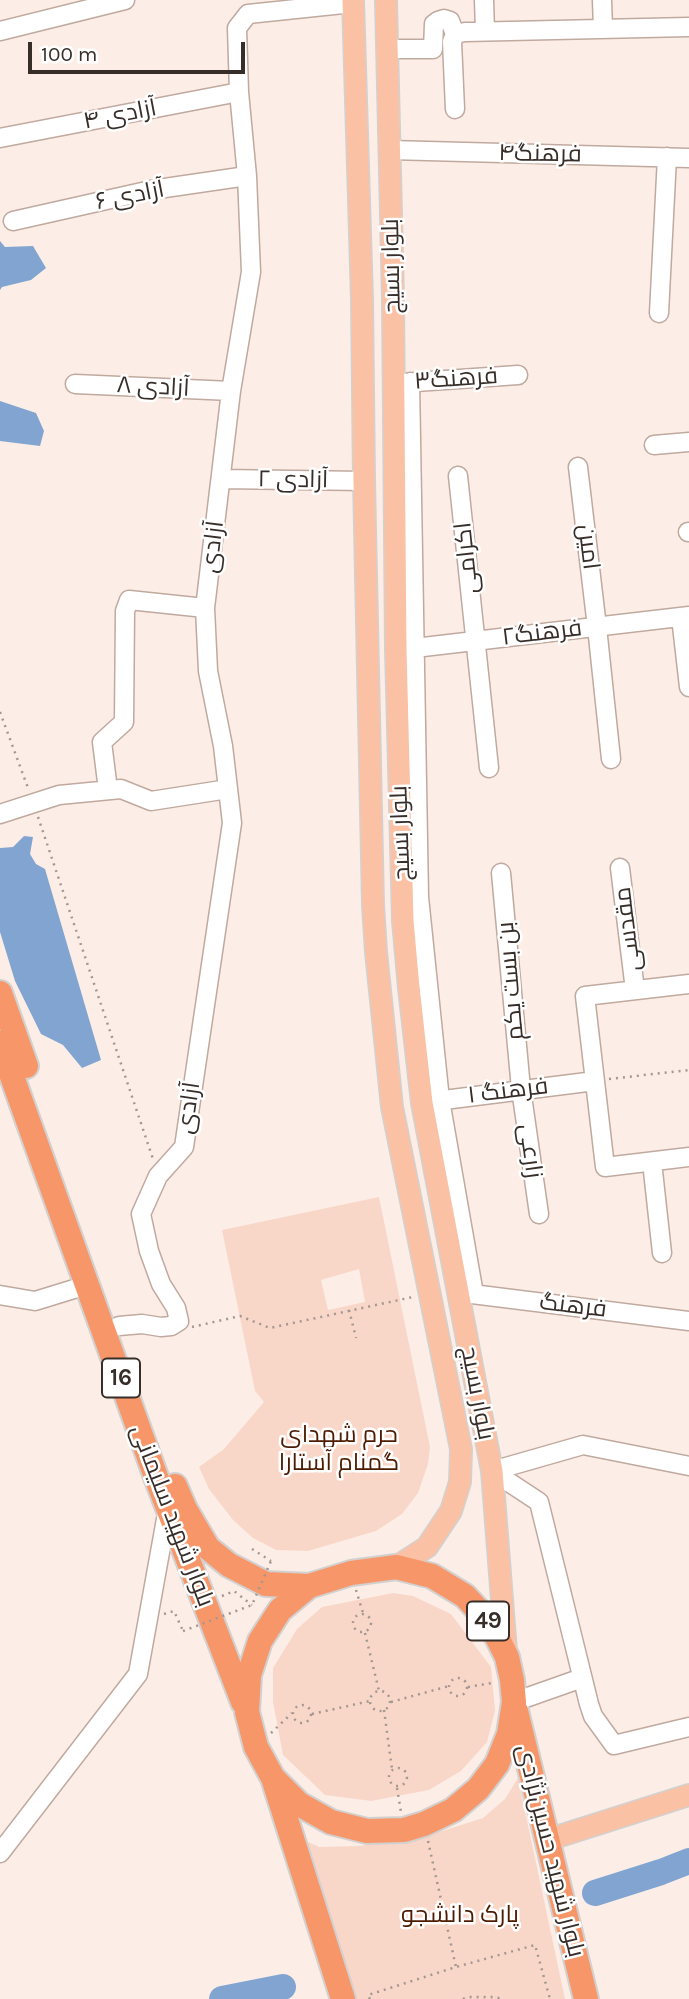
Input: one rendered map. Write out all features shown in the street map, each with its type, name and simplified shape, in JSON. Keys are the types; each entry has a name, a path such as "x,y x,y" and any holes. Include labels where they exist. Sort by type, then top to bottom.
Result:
{"highway":[{"name":"بلوار شهید سلیمانی","path":"0,993 167,1468 186,1509 208,1548 229,1565 266,1584 309,1586"},
{"name":"بلوار شهید سلیمانی","path":"0,1043 168,1508 247,1712"},
{"name":"49","path":"273,1778 299,1804 331,1822 367,1831 414,1827 453,1810 478,1789 497,1763 509,1734 511,1680 490,1623 464,1596 432,1576 396,1567 351,1573 309,1586 281,1610 260,1641 249,1675 247,1712 256,1747 273,1778 344,1999"},
{"name":"بلوار شهید حسین‌نژادی","path":"511,1680 586,1999"}],"main road":[{"name":"بلوار بسیج","path":"386,0 393,300 402,383 406,649 403,921 409,988 466,1293 492,1471 511,1680"},
{"name":"بلوار بسیج","path":"353,1 362,300 373,905 392,1107 461,1449 460,1482 451,1511 427,1547 396,1567"},
{"path":"362,300 393,300"},
{"path":"392,1107 431,1101"},
{"path":"547,1840 689,1796"}],"street":[{"path":"0,31 125,0"},
{"path":"484,0 485,31"},
{"path":"602,0 603,29"},
{"name":"آزادی","path":"179,1321 176,1308 162,1284 149,1251 141,1214 158,1176 184,1147 232,823 223,746 208,671 205,608 231,391 251,272 237,29 243,7 353,1"},
{"path":"387,49 433,49 434,24 444,19 450,20 455,34 452,42 454,109"},
{"path":"455,34 485,31 689,27"},
{"name":"آزادی ۴","path":"0,138 239,92"},
{"name":"فرهنگ۴","path":"390,150 689,158"},
{"path":"659,313 667,157"},
{"name":"آزادی ۶","path":"13,221 151,190 247,176"},
{"name":"فرهنگ۳","path":"402,383 518,375"},
{"name":"آزادی ۸","path":"75,384 231,391"},
{"path":"654,445 689,443"},
{"name":"امین","path":"578,467 611,759"},
{"name":"اکرامی","path":"458,476 489,768"},
{"name":"آزادی ۲","path":"222,479 364,481"},
{"path":"108,790 102,742 124,722 125,611 129,600 205,608"},
{"path":"685,617 689,687"},
{"name":"فرهنگ۲","path":"406,649 685,617"},
{"path":"0,814 59,795 121,789 151,801 228,789"},
{"name":"مقدسی","path":"620,868 635,990"},
{"name":"بن بست یکم","path":"501,873 521,1089"},
{"path":"689,984 585,996 605,1167 689,1157"},
{"name":"فرهنگ ۱","path":"431,1101 595,1081"},
{"name":"زارعی","path":"521,1089 539,1214"},
{"path":"652,1162 662,1253"},
{"path":"0,1295 35,1301 88,1285"},
{"name":"فرهنگ","path":"466,1293 689,1321"},
{"path":"119,1326 142,1324 161,1327 171,1326 179,1321"},
{"path":"492,1471 583,1445 689,1466"},
{"path":"492,1471 539,1502 593,1716 614,1745 689,1727"},
{"path":"0,1853 138,1674 168,1508"},
{"path":"511,1680 582,1678"}],"path":[{"path":"0,712 158,1176"},
{"path":"595,1081 689,1070"},
{"path":"179,1321 192,1327 240,1316 270,1328 429,1293"},
{"path":"349,1310 356,1338"},
{"path":"174,1611 183,1631 251,1605 271,1561 252,1549"},
{"path":"351,1573 363,1614"},
{"path":"234,1591 251,1605"},
{"path":"363,1614 369,1616 370,1628 365,1632 358,1632 353,1628 352,1620 356,1615 363,1614"},
{"path":"365,1632 379,1691"},
{"path":"459,1677 466,1680 468,1687 466,1693 455,1696 450,1692 449,1686 452,1679 459,1677"},
{"path":"468,1687 511,1680"},
{"path":"449,1686 390,1702 384,1710 392,1769 388,1776 390,1783 397,1787 414,1827 456,1967"},
{"path":"384,1710 372,1707 370,1701 373,1694 379,1691 387,1694 390,1702"},
{"path":"312,1714 370,1701"},
{"path":"256,1747 296,1706 303,1704 309,1707 312,1714 309,1720 298,1723 293,1719 292,1713"},
{"path":"392,1769 398,1767 408,1774 407,1781 397,1787"},
{"path":"370,1999 369,1995 535,1945 550,1999"},
{"path":"463,1999 503,1999"}],"green space":[{"name":"حرم شهدای گمنام آستارا","path":"379,1197 430,1447 428,1464 418,1493 402,1514 376,1531 308,1551 276,1550 253,1538 233,1520 209,1489 199,1467 224,1449 264,1402 255,1391 222,1230","holes":["359,1269 365,1302 328,1310 321,1280"]},
{"path":"393,1593 413,1596 451,1614 491,1667 495,1711 487,1742 461,1771 429,1790 371,1801 325,1795 283,1755 273,1702 273,1668 297,1629 322,1607"},
{"name":"پارک دانشجو","path":"518,1778 565,1999 349,1999 293,1835 319,1847 360,1846 436,1833 483,1818 505,1799"}],"water":[{"path":"0,241 5,247 33,246 46,268 31,280 2,287 0,290"},
{"path":"0,401 36,413 44,431 40,446 0,441"},
{"path":"24,836 33,837 30,854 36,864 45,869 101,1060 82,1068 63,1045 41,1034 15,981 0,932 0,848 13,847"}],"waterway":[{"path":"595,1893 689,1861"},
{"path":"222,1999 283,1987"}]}
